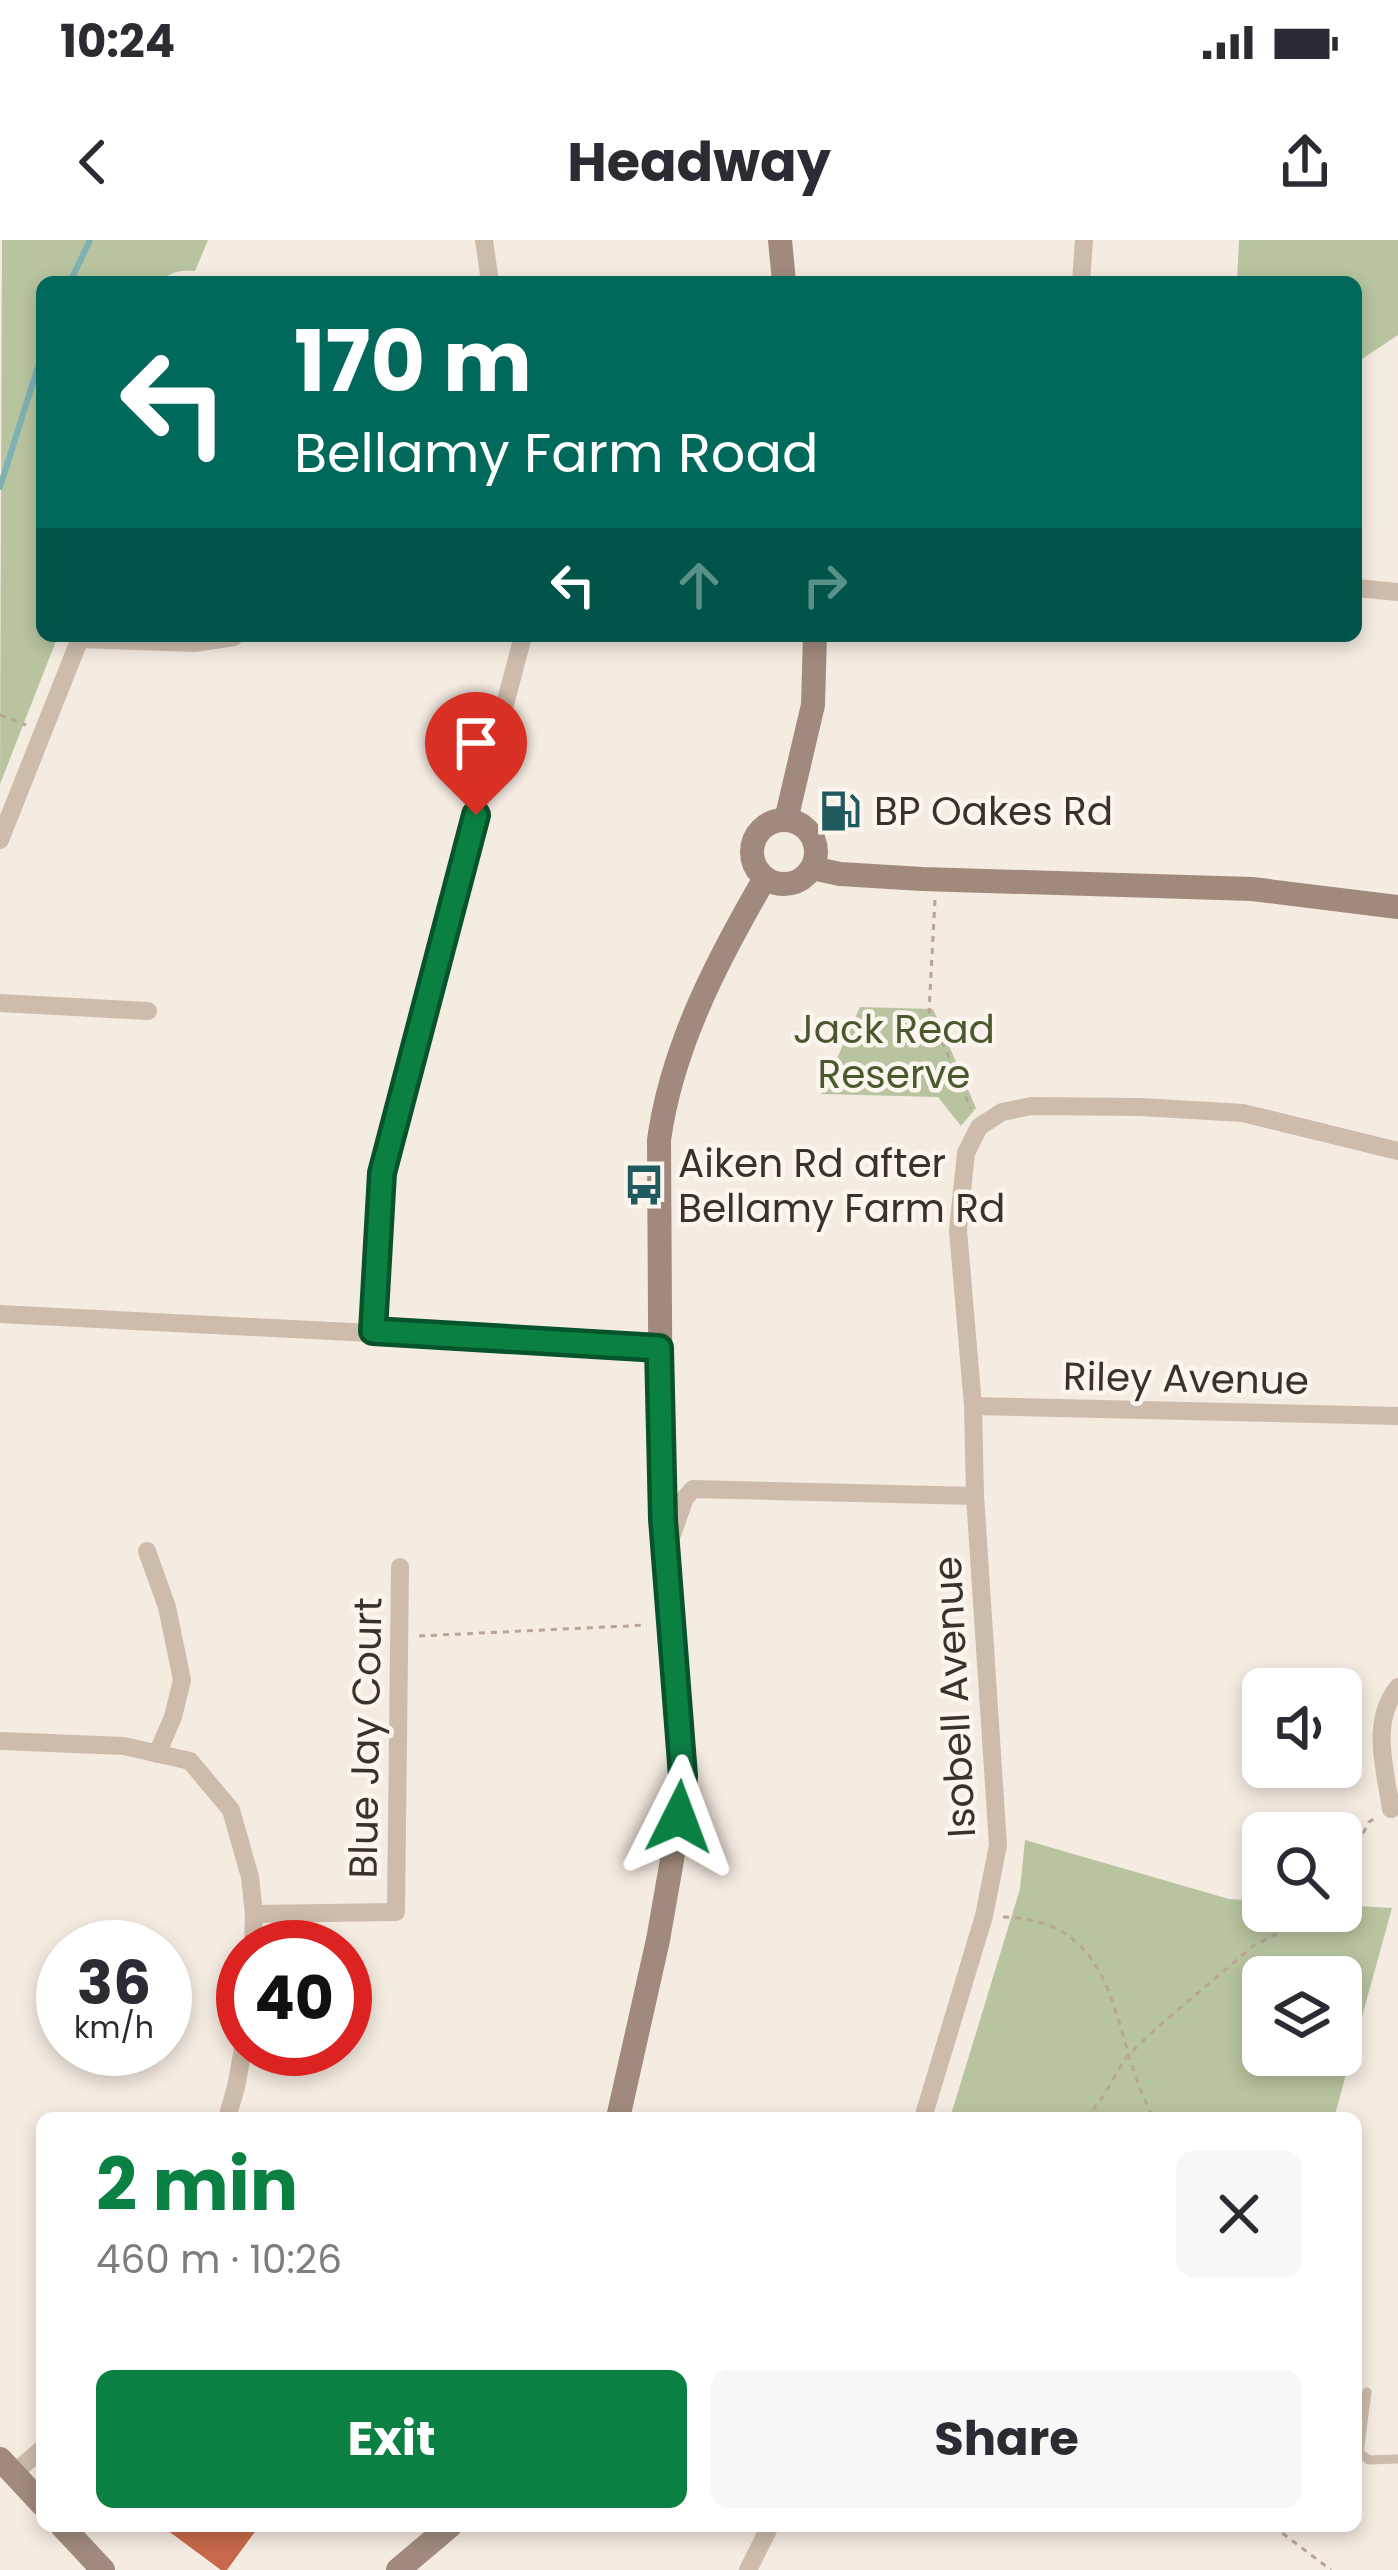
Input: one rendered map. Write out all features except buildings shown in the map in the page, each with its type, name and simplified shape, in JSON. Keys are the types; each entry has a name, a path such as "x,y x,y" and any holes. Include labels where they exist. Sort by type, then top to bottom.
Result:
{"street":[{"path":"484,240 489,276"},
{"path":"780,240 783,276"},
{"path":"1081,276 1084,240"},
{"path":"1362,588 1398,592"},
{"path":"0,840 79,642"},
{"path":"373,1331 382,1173 521,642"},
{"path":"786,820 814,705 815,642"},
{"path":"786,820 811,834 816,856 812,868 787,884 765,878 756,868 753,846 765,826 786,820"},
{"path":"812,868 936,879 1252,889 1398,907"},
{"path":"619,2112 658,1940 683,1776 661,1486 659,1140 666,1097 688,1032 765,878"},
{"path":"0,1003 148,1011"},
{"path":"979,1127 1002,1112 1030,1106 1140,1107 1243,1113 1398,1150"},
{"name":"Isobell Avenue","path":"925,2112 983,1916 998,1846 958,1230 966,1153 979,1127"},
{"path":"0,1314 659,1348"},
{"name":"Riley Avenue","path":"973,1406 1398,1416"},
{"path":"665,1556 685,1498 693,1489 975,1496"},
{"path":"147,1551 167,1606 182,1680 157,1754"},
{"name":"Blue Jay Court","path":"254,1914 396,1912 400,1567"},
{"path":"1391,1808 1379,1738 1398,1687"},
{"path":"0,1741 124,1746 190,1761 231,1810 250,1877 254,1920"},
{"path":"228,2112 237,2076"},
{"path":"36,2452 7,2466 36,2497"},
{"path":"68,2532 103,2570"},
{"path":"398,2570 443,2532"},
{"path":"748,2570 767,2532"}],"lane":[{"path":"1362,2427 1366,2392"},
{"path":"1362,2455 1369,2460 1398,2459"}],"path":[{"path":"0,715 44,732"},
{"path":"936,879 929,1011 979,1127"},
{"path":"399,1637 647,1625"},
{"path":"1362,1836 1369,1822 1391,1808"},
{"path":"983,1916 1025,1918 1072,1937 1098,1968 1119,2013 1127,2056 1151,2112"},
{"path":"1090,2112 1127,2056 1253,1946 1280,1932"},
{"path":"1281,2532 1331,2570"}],"green space":[{"path":"2,240 208,240 195,271 168,276 36,276 36,642 56,642 0,784"},
{"path":"1239,240 1398,240 1398,335 1362,359 1362,276 1237,276"},
{"name":"Jack Read Reserve","path":"860,1007 933,1009 976,1108 961,1126 938,1097 821,1094"},
{"path":"1025,1840 1242,1900 1242,1932 1362,1932 1362,1906 1392,1908 1362,2017 1362,1956 1242,1956 1242,2076 1346,2076 1336,2112 952,2112 1020,1889"}],"waterway":[{"path":"73,276 90,240"},
{"path":"0,487 36,373"}],"place":[{"name":"BP Oakes Rd","path":"840,811"},
{"name":"Aiken Rd after Bellamy Farm Rd","path":"644,1185"}],"route":[{"path":"476,815 382,1173 373,1331 659,1348 661,1486 683,1776 679,1817"}]}
